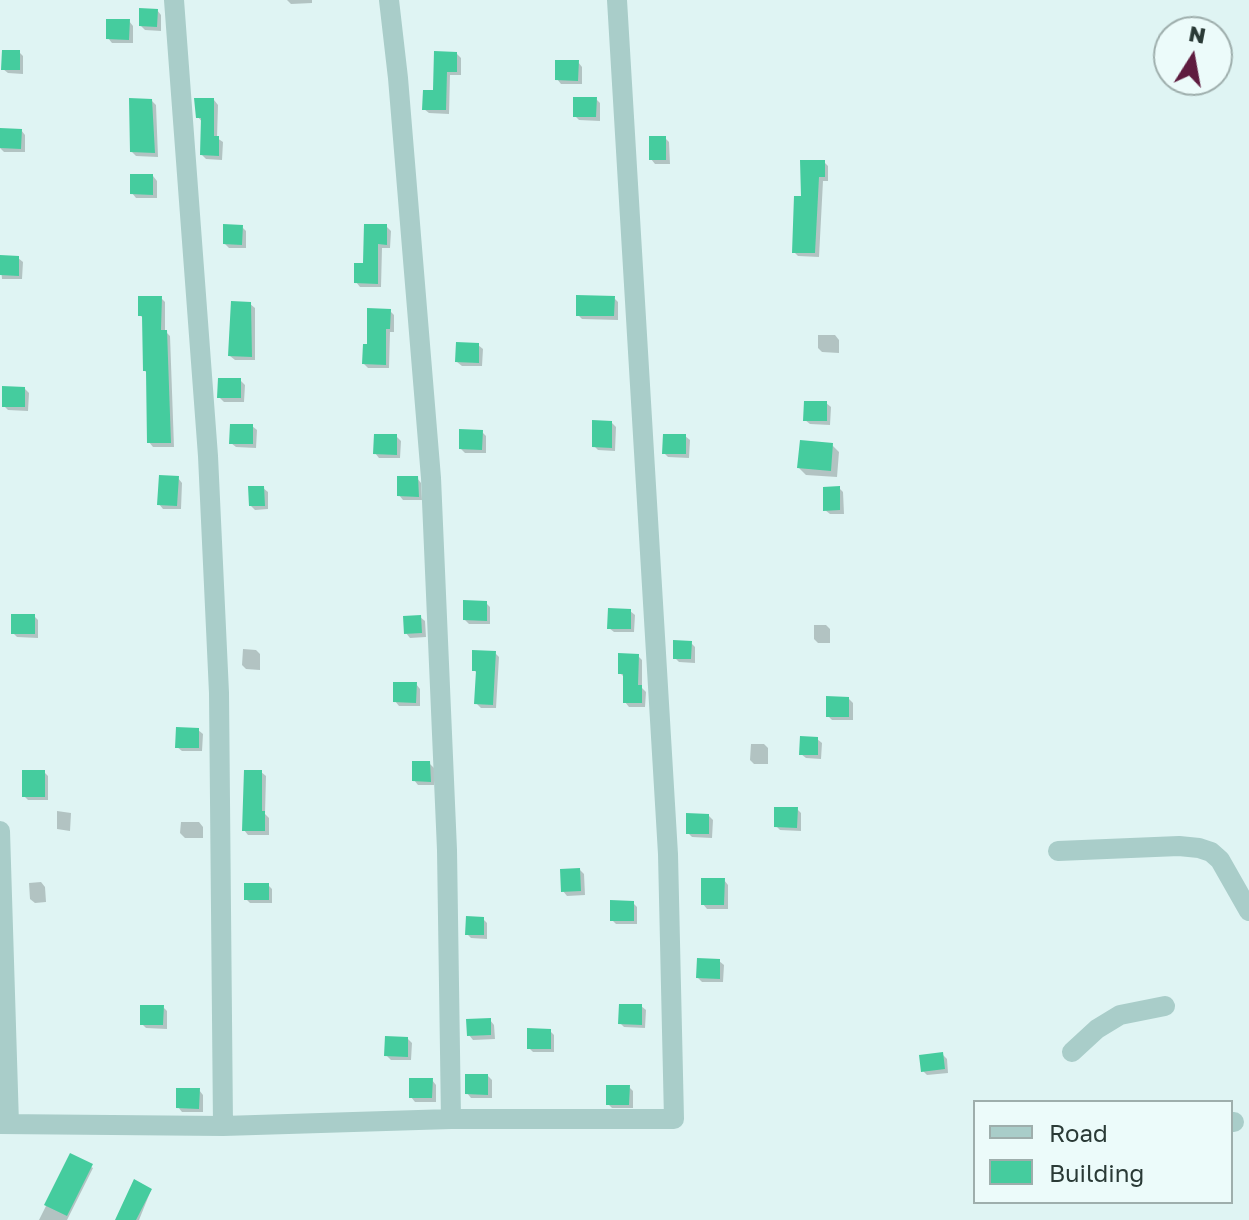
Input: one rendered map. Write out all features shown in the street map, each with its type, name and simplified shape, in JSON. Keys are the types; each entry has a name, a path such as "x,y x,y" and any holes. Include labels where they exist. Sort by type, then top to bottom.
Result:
{"street":[{"path":"174,0 208,456 219,693 223,1126"},
{"path":"389,0 400,93 431,478 447,850 451,1119"},
{"path":"0,831 4,1124 223,1126 451,1119 674,1119 668,854 617,0"},
{"path":"1058,851 1179,846 1199,848 1211,852 1220,860 1249,911"},
{"path":"1072,1052 1097,1029 1120,1015 1165,1006"}],"building":[{"path":"139,8 158,9 157,27 139,26"},
{"path":"106,19 130,19 129,40 106,39"},
{"path":"2,50 20,50 20,70 1,70"},
{"path":"434,51 457,52 457,72 447,72 446,110 422,110 423,90 433,90"},
{"path":"555,60 579,60 578,81 555,80"},
{"path":"573,97 597,97 596,117 573,117"},
{"path":"129,98 152,99 155,153 130,152"},
{"path":"194,98 214,98 214,136 219,136 219,156 200,155 201,118 196,118"},
{"path":"0,128 22,129 21,149 0,148"},
{"path":"649,136 666,136 666,160 649,160"},
{"path":"800,160 825,160 825,177 819,177 815,253 792,253 794,196 801,196"},
{"path":"130,174 153,174 153,195 130,194"},
{"path":"223,224 243,225 242,245 223,244"},
{"path":"364,224 387,224 387,245 378,244 378,284 354,283 354,263 363,263"},
{"path":"0,255 19,256 19,276 0,275"},
{"path":"576,295 615,296 614,316 576,316"},
{"path":"138,296 162,296 161,330 167,330 171,443 147,443 146,371 143,371 142,316 138,316"},
{"path":"231,301 251,302 252,357 228,356"},
{"path":"367,308 391,309 390,329 386,329 386,365 362,364 363,344 367,344"},
{"path":"456,342 479,343 479,363 455,362"},
{"path":"218,378 241,378 241,398 217,398"},
{"path":"2,386 25,387 25,407 2,407"},
{"path":"804,401 827,401 827,421 803,421"},
{"path":"592,420 612,421 612,448 592,447"},
{"path":"230,424 253,424 253,444 229,444"},
{"path":"459,429 483,430 482,450 459,449"},
{"path":"374,434 397,434 397,455 373,454"},
{"path":"663,434 686,434 686,454 662,454"},
{"path":"800,440 833,443 831,471 797,468"},
{"path":"159,475 179,476 177,506 157,505"},
{"path":"397,476 418,476 419,497 397,496"},
{"path":"248,486 264,486 265,506 249,506"},
{"path":"840,486 840,510 823,511 823,487"},
{"path":"463,600 487,601 487,621 463,620"},
{"path":"608,608 631,609 631,629 607,629"},
{"path":"11,614 35,614 35,634 11,634"},
{"path":"421,615 422,633 404,634 403,616"},
{"path":"673,640 692,641 691,659 673,659"},
{"path":"472,650 496,651 493,705 474,704 476,671 472,671"},
{"path":"618,653 639,654 638,685 642,685 642,703 623,703 623,674 618,674"},
{"path":"393,682 417,682 416,703 393,702"},
{"path":"826,696 849,697 849,717 826,717"},
{"path":"176,727 199,728 199,748 175,748"},
{"path":"800,736 818,737 818,755 799,755"},
{"path":"412,761 430,761 431,782 412,781"},
{"path":"22,770 45,770 45,797 22,797"},
{"path":"244,770 262,770 265,831 242,831"},
{"path":"774,807 798,807 797,828 774,827"},
{"path":"686,813 709,814 709,834 686,834"},
{"path":"580,868 581,891 561,892 560,869"},
{"path":"701,878 725,878 724,905 701,905"},
{"path":"244,883 269,883 269,900 244,900"},
{"path":"610,900 634,901 634,921 610,921"},
{"path":"466,916 484,917 484,935 465,935"},
{"path":"697,958 720,959 720,979 696,978"},
{"path":"619,1004 642,1004 642,1025 618,1024"},
{"path":"140,1005 164,1005 163,1025 140,1025"},
{"path":"491,1018 491,1035 467,1036 466,1019"},
{"path":"527,1028 551,1029 551,1049 527,1049"},
{"path":"385,1036 408,1037 408,1057 384,1056"},
{"path":"943,1052 945,1069 921,1072 919,1055"},
{"path":"465,1074 488,1074 488,1095 465,1094"},
{"path":"409,1078 433,1078 432,1098 409,1098"},
{"path":"606,1085 630,1085 629,1105 606,1105"},
{"path":"176,1088 200,1088 199,1109 176,1108"},
{"path":"70,1153 93,1164 67,1216 44,1205"},
{"path":"134,1179 152,1189 136,1220 115,1220"}]}
